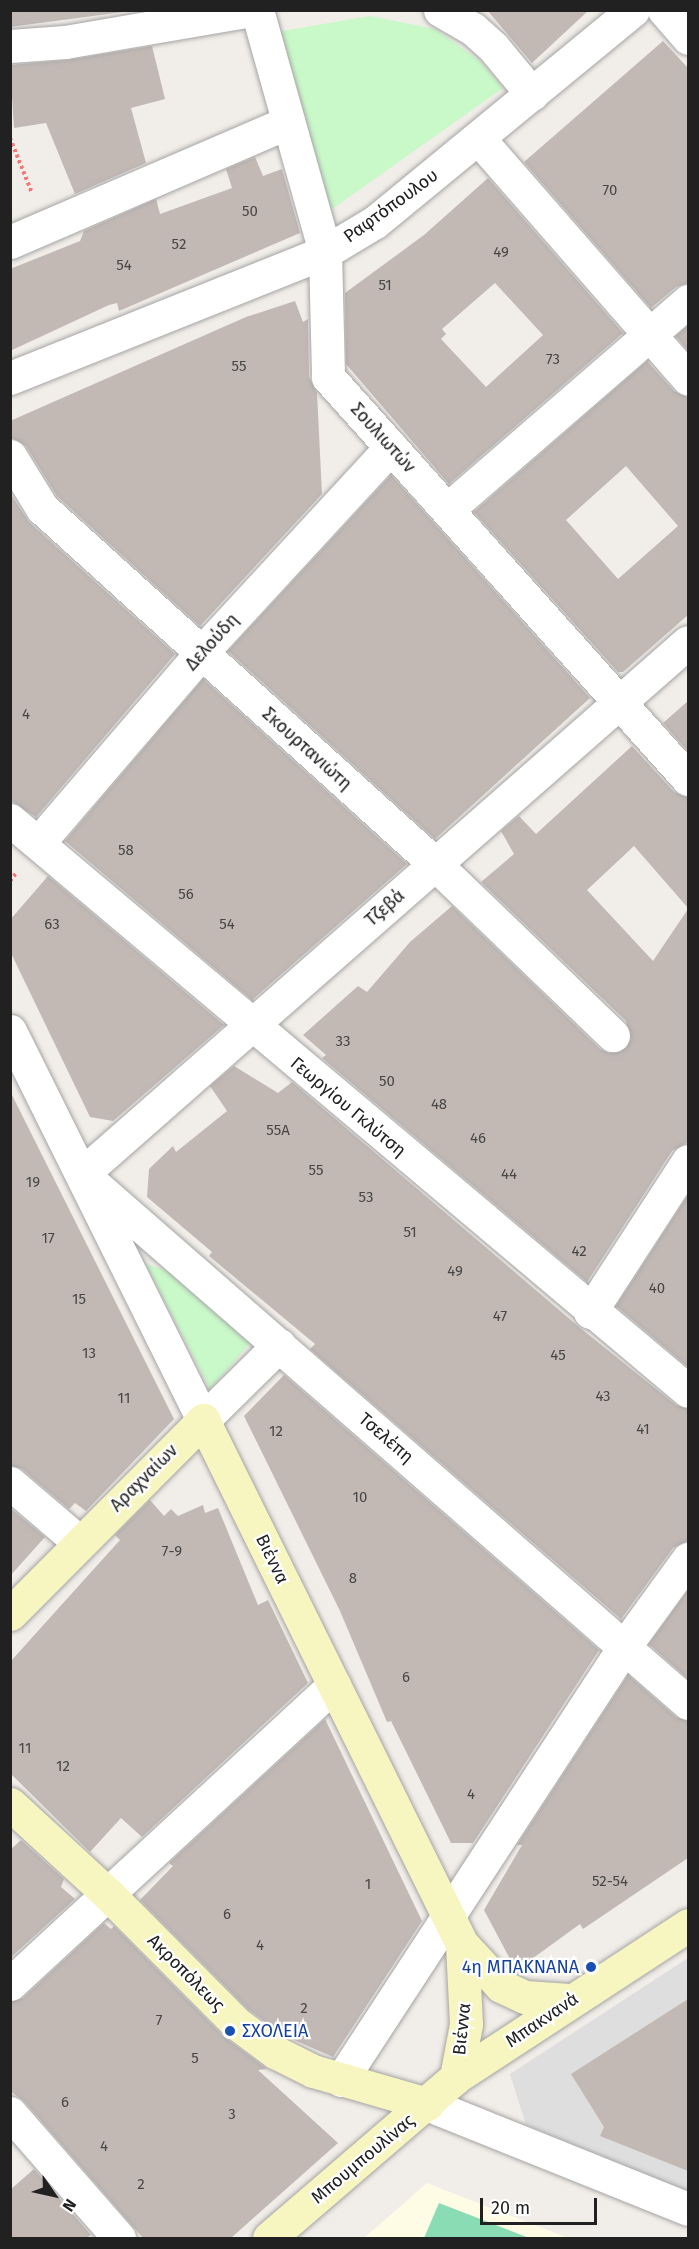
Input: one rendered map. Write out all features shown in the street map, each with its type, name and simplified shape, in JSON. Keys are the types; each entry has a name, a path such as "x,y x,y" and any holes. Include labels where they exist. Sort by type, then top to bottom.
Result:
{"street":[{"path":"10,46 65,42 255,10"},
{"name":"Σουλιωτών","path":"255,10 325,252 328,377 688,779"},
{"name":"Ραφτόπουλου","path":"10,378 325,252 375,222 480,139 633,10"},
{"path":"664,10 688,38"},
{"path":"443,12 493,46 532,94"},
{"path":"10,242 288,122"},
{"path":"480,139 688,379"},
{"path":"448,509 688,301"},
{"name":"Δελούδη","path":"39,842 201,653 391,447"},
{"name":"Σκουρτανιώτη","path":"10,456 42,508 435,864 613,1035"},
{"name":"Τζεβά","path":"82,1174 688,642"},
{"name":"Γεωργίου Γκλύτση","path":"10,820 39,842 251,1026 688,1391"},
{"name":"Βιέννα","path":"10,1031 455,1931 501,1986 525,1997 569,2000"},
{"path":"590,1311 688,1161"},
{"name":"Τσελέπη","path":"82,1174 688,1703"},
{"name":"Αραχναίων","path":"10,1614 279,1345"},
{"path":"10,1483 80,1542"},
{"path":"341,2080 455,1931 624,1647 688,1559"},
{"path":"10,1984 334,1685"},
{"name":"Ακροπόλεως","path":"10,1804 108,1894 236,2023 274,2052 341,2080 427,2104"},
{"name":"Μπακνανά","path":"456,2077 569,2000 688,1925"},
{"name":"Βιέννα","path":"455,1931 466,2024 456,2077"},
{"name":"Μπουμπουλίνας","path":"269,2238 456,2077"},
{"path":"427,2104 688,2209"},
{"path":"10,2113 119,2238"}],"path":[{"path":"10,138 46,227"}],"shaded area":[{"path":"688,1958 688,2192 526,2125 510,2074"},
{"path":"427,2183 568,2238 364,2238"}],"green space":[{"path":"370,16 435,29 480,61 503,88 328,212 271,33"},
{"path":"145,1263 195,1282 254,1339 210,1389"},
{"path":"439,2203 529,2238 424,2238"}],"building":[{"path":"10,10 138,10 10,27"},
{"path":"487,10 589,10 532,63"},
{"path":"663,41 688,68 688,283 676,287 651,308 524,162"},
{"path":"152,46 165,99 131,108 146,163 75,194 46,123 14,128 10,65 68,60"},
{"path":"255,157 263,176 282,169 300,233 119,311 117,303 109,305 10,351 10,269 80,241 84,231 156,199 160,214 232,188 226,169"},
{"path":"488,178 623,333 449,484 346,364 345,293 424,235","holes":["495,283 543,335 486,387 441,339 446,334 442,329"]},
{"path":"295,301 303,322 308,319 309,377 317,393 322,494 200,626 57,496 26,446 10,437 10,421 246,317"},
{"path":"688,325 688,351 676,336"},
{"path":"647,361 674,391 688,397 688,615 623,672 618,672 474,512","holes":["626,466 678,526 618,579 566,520"]},
{"path":"391,475 590,698 435,839 228,651"},
{"path":"10,493 29,522 175,654 36,817 10,800"},
{"path":"203,679 407,864 252,1000 65,841"},
{"path":"688,701 688,751 663,723"},
{"path":"632,746 674,792 688,797 688,908 634,846 587,890 653,961 688,909 688,1142 672,1151 587,1282 322,1058 326,1055 303,1035 358,986 367,992 410,942 452,906 600,1049 609,1053 626,1048 631,1039 626,1021 481,882 514,854 501,831 519,816 536,834"},
{"path":"48,876 224,1025 113,1121 90,1117 10,951 10,920"},
{"path":"234,1066 278,1093 292,1082 579,1327 676,1405 688,1409 688,1541 673,1548 621,1619 310,1349 315,1344 209,1256 212,1252 147,1197 149,1169 173,1146 176,1152 227,1111 210,1086"},
{"path":"10,1091 174,1419 86,1511 75,1503 69,1509 22,1469 10,1465"},
{"path":"688,1195 688,1367 616,1306"},
{"path":"284,1375 599,1650 473,1843 451,1843 391,1721 387,1722 340,1611 244,1416"},
{"path":"150,1500 164,1516 171,1509 178,1516 203,1505 205,1513 218,1508 258,1605 268,1600 308,1683 142,1837 121,1818 90,1852 10,1773 10,1662 120,1540 115,1535"},
{"path":"10,1508 45,1537 10,1576"},
{"path":"688,1590 688,1679 649,1644"},
{"path":"628,1675 676,1717 688,1721 688,1858 583,1929 580,1924 529,1961 510,1959 484,1910 522,1845 517,1845"},
{"path":"325,1719 422,1921 333,2057 285,2036 248,2009 140,1900 173,1866 169,1863"},
{"path":"21,1840 64,1879 61,1887 75,1899 10,1958 10,1850"},
{"path":"104,1923 111,1929 114,1926 223,2036 267,2069 258,2070 338,2143 231,2238 143,2238 24,2101 10,2091 10,2002 23,1998"},
{"path":"688,1999 688,2171 600,2136 604,2127 571,2074"},
{"path":"34,2169 91,2235 87,2238 10,2238 10,2190"}],"place":[{"name":"4η ΜΠΑΚΝΑΝΑ","path":"591,1967"},
{"name":"ΣΧΟΛΕΙΑ","path":"230,2031"}]}
